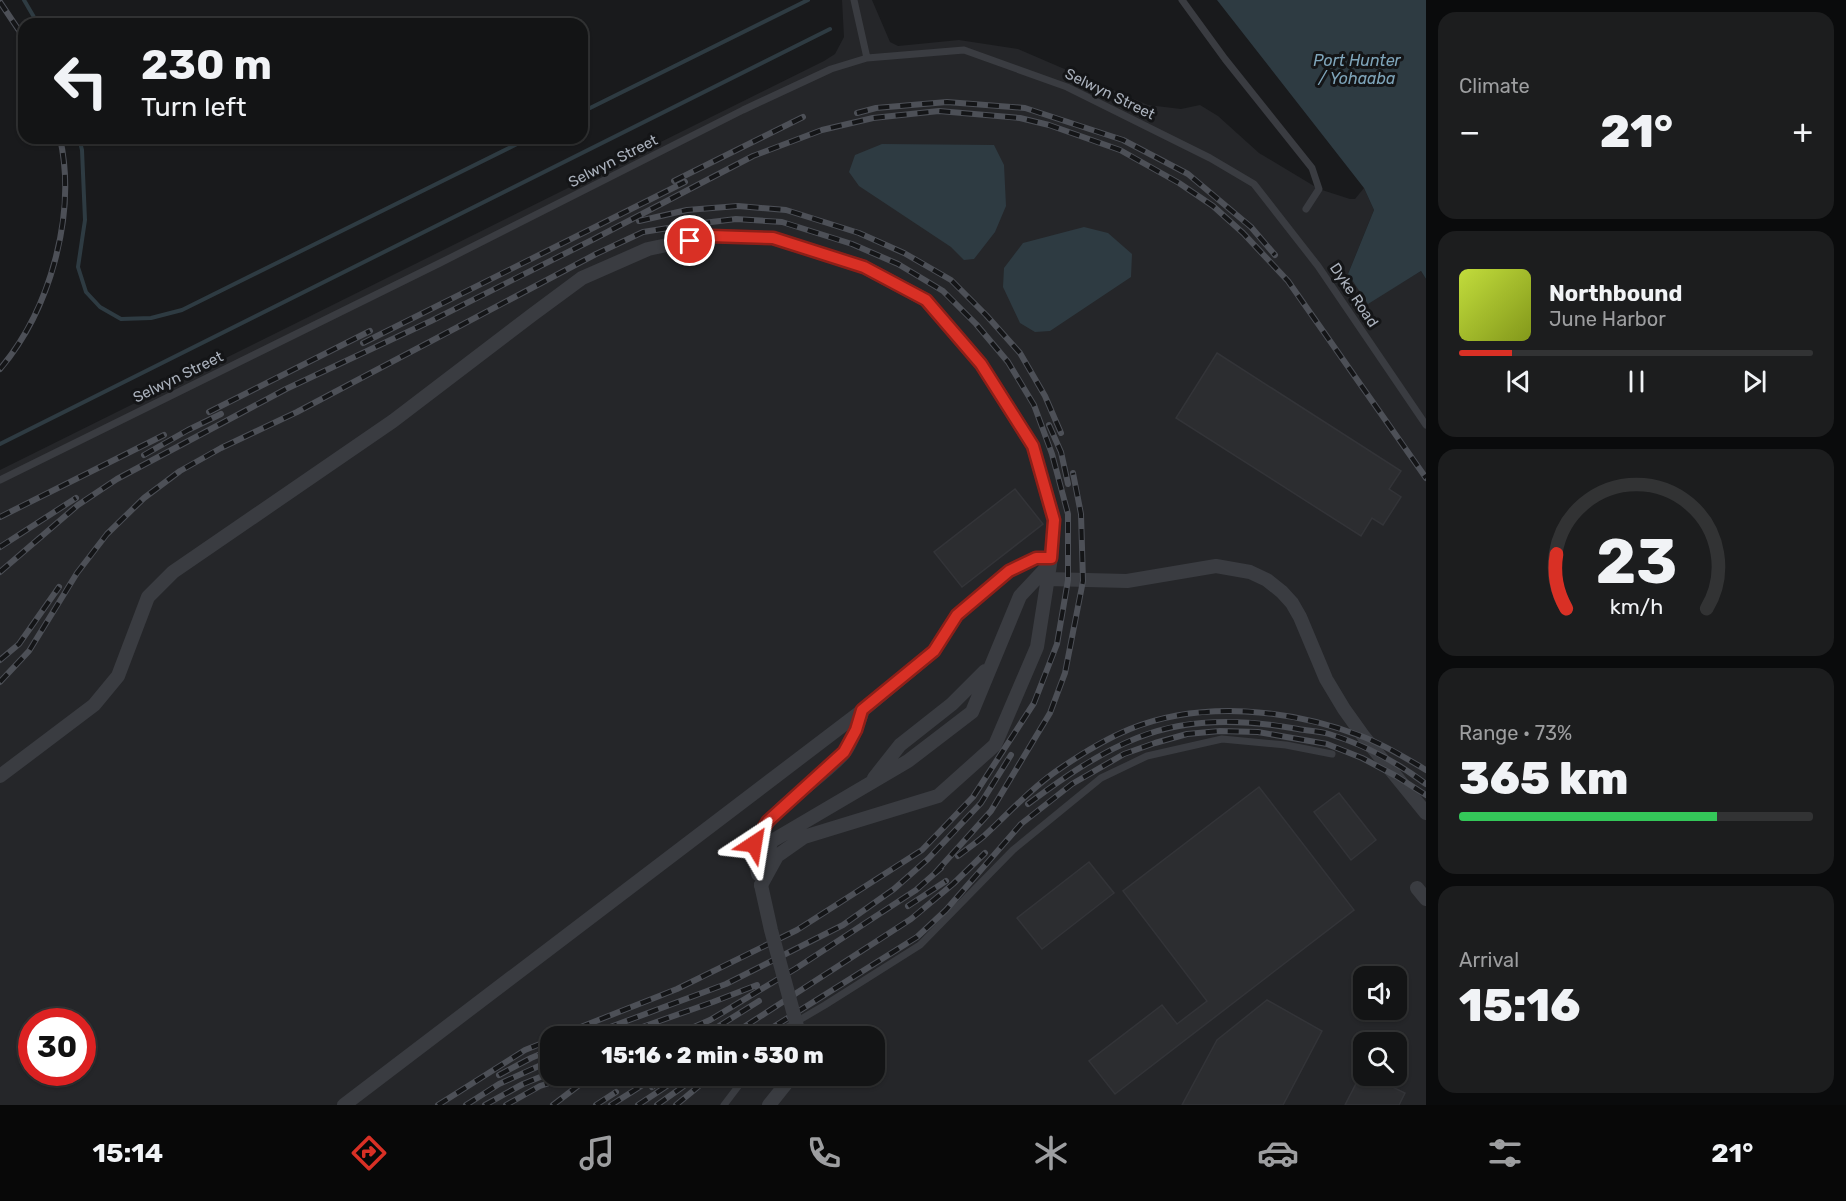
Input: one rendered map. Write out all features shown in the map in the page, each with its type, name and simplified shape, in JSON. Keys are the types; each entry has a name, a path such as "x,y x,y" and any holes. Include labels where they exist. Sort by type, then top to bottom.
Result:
{"street":[{"path":"0,776 94,705 118,676 148,597 173,572 393,422 582,278 648,249 710,236 773,238 864,267 926,300 981,364 1033,446 1054,520 1037,647 995,745 938,796 804,837 777,856 760,879"},
{"path":"344,1105 862,710 934,651 957,615 1009,571 1036,558 1049,567 1127,581 1216,566 1250,572 1267,580 1292,603 1326,680 1344,709 1426,813"},
{"path":"760,879 772,841 908,762 972,712 1020,596 1049,567"},
{"path":"869,784 900,746 952,704 991,665"},
{"path":"797,1026 755,863 754,844 768,821 844,752 856,730 862,710"},
{"path":"1417,888 1426,899"},
{"path":"769,1105 784,1086"}],"lane":[{"path":"854,0 867,58"},
{"path":"1182,0 1225,59 1312,168 1319,189 1306,208"},
{"name":"Selwyn Street","path":"0,480 429,269 743,110 831,69 867,58 964,50 1067,87 1210,158 1254,184"},
{"name":"Dyke Road","path":"1254,184 1318,266 1426,426"},
{"path":"789,1026 920,945 1013,850 1101,778 1148,756 1222,739 1286,745 1332,754"},
{"path":"724,1105 738,1086"}],"shaded area":[{"path":"842,0 872,0 890,42 898,46 959,40 1018,49 1148,105 1181,109 1200,105 1218,116 1259,153 1319,189 1355,199 1364,188 1374,210 1348,274 1368,303 1421,271 1426,279 1426,1105 0,1105 0,470 835,54 844,37"}],"water":[{"name":"Port Hunter / Yohaaba","path":"1217,0 1426,0 1426,279 1421,271 1368,304 1348,274 1374,210 1364,188"},
{"path":"882,144 994,145 1004,165 1006,206 995,232 974,259 964,260 951,247 859,186 849,172 855,155"},
{"path":"1084,227 1108,233 1132,254 1131,277 1050,331 1035,332 1020,323 1003,287 1004,268 1023,243"}],"building":[{"path":"1217,353 1401,471 1389,489 1401,497 1383,525 1372,518 1361,536 1176,418"},
{"path":"1015,489 1043,524 962,587 934,552"},
{"path":"1259,787 1354,910 1115,1094 1089,1061 1162,1005 1177,1024 1207,1001 1123,891"},
{"path":"1339,793 1376,840 1351,860 1314,812"},
{"path":"1089,862 1114,893 1042,949 1017,918"},
{"path":"1267,1000 1322,1031 1283,1105 1182,1105 1217,1040"},
{"path":"1355,1086 1391,1086 1405,1093 1399,1105 1345,1105"}],"waterway":[{"path":"24,0 34,18"},
{"path":"588,109 808,0"},
{"path":"0,444 830,29"},
{"path":"80,144 85,220 78,267 86,292 100,307 121,319 151,318 182,310 517,144"}],"railway":[{"path":"0,2 18,29"},
{"path":"857,113 876,108 947,102 1025,108 1123,140 1188,174 1251,227 1275,255"},
{"path":"0,572 78,505 117,479 286,389 431,321 753,156 822,130 873,118 939,111 1020,118 1049,125 1120,150 1179,183 1213,206 1243,233 1288,281 1426,478"},
{"path":"674,181 803,117"},
{"path":"0,369 18,345 33,319 55,260 62,229 65,198 61,144"},
{"path":"363,343 685,182"},
{"path":"639,221 687,210 738,206 786,210 859,233 904,253 951,280 1020,353 1045,396 1061,433"},
{"path":"0,682 29,651 77,573 107,534 144,498 180,471 221,448 297,412 596,254 643,232 736,219 782,222 852,244 898,264 943,291 976,324 1008,362 1034,405 1052,454 1068,514 1068,580 1057,644 1034,703 973,797 922,850 797,930 677,989 583,1026"},
{"path":"209,412 370,331"},
{"path":"144,455 221,414"},
{"path":"1049,425 1061,452 1068,484"},
{"path":"0,517 164,435"},
{"path":"936,872 991,811 1050,713 1065,673 1083,581 1081,514 1073,473"},
{"path":"0,547 76,498"},
{"path":"0,660 19,644 59,587"},
{"path":"958,856 984,836 1036,787 1082,754 1130,729 1186,714 1216,711 1246,712 1305,719 1369,739 1426,770"},
{"path":"1028,804 1081,767 1122,744 1156,731 1196,723 1257,723 1329,734 1380,755 1426,784"},
{"path":"775,1026 917,937 946,910 1021,824 1072,784 1124,754 1155,743 1187,734 1220,731 1258,732 1327,744 1362,758 1426,795"},
{"path":"613,1026 726,984 843,925 894,889 928,859 981,803 1011,755"},
{"path":"745,1026 911,919 953,884 985,853"},
{"path":"696,1026 795,969 916,890 941,868"},
{"path":"908,906 946,881"},
{"path":"645,1026 757,985"},
{"path":"719,1026 759,1001"},
{"path":"438,1105 525,1050 540,1044"},
{"path":"499,1075 540,1054"},
{"path":"466,1105 499,1084 540,1066"},
{"path":"485,1105 540,1077"},
{"path":"506,1105 540,1086"},
{"path":"553,1105 578,1086"},
{"path":"611,1105 641,1086"},
{"path":"638,1105 667,1086"},
{"path":"657,1105 684,1086"},
{"path":"676,1105 699,1086"},
{"path":"596,1105 616,1092"}],"route":[{"path":"690,241 710,236 773,238 864,267 926,300 981,364 1033,446 1054,520 1051,558 1036,558 1009,571 957,615 934,651 862,710 856,730 844,752 768,821 754,844"}]}
